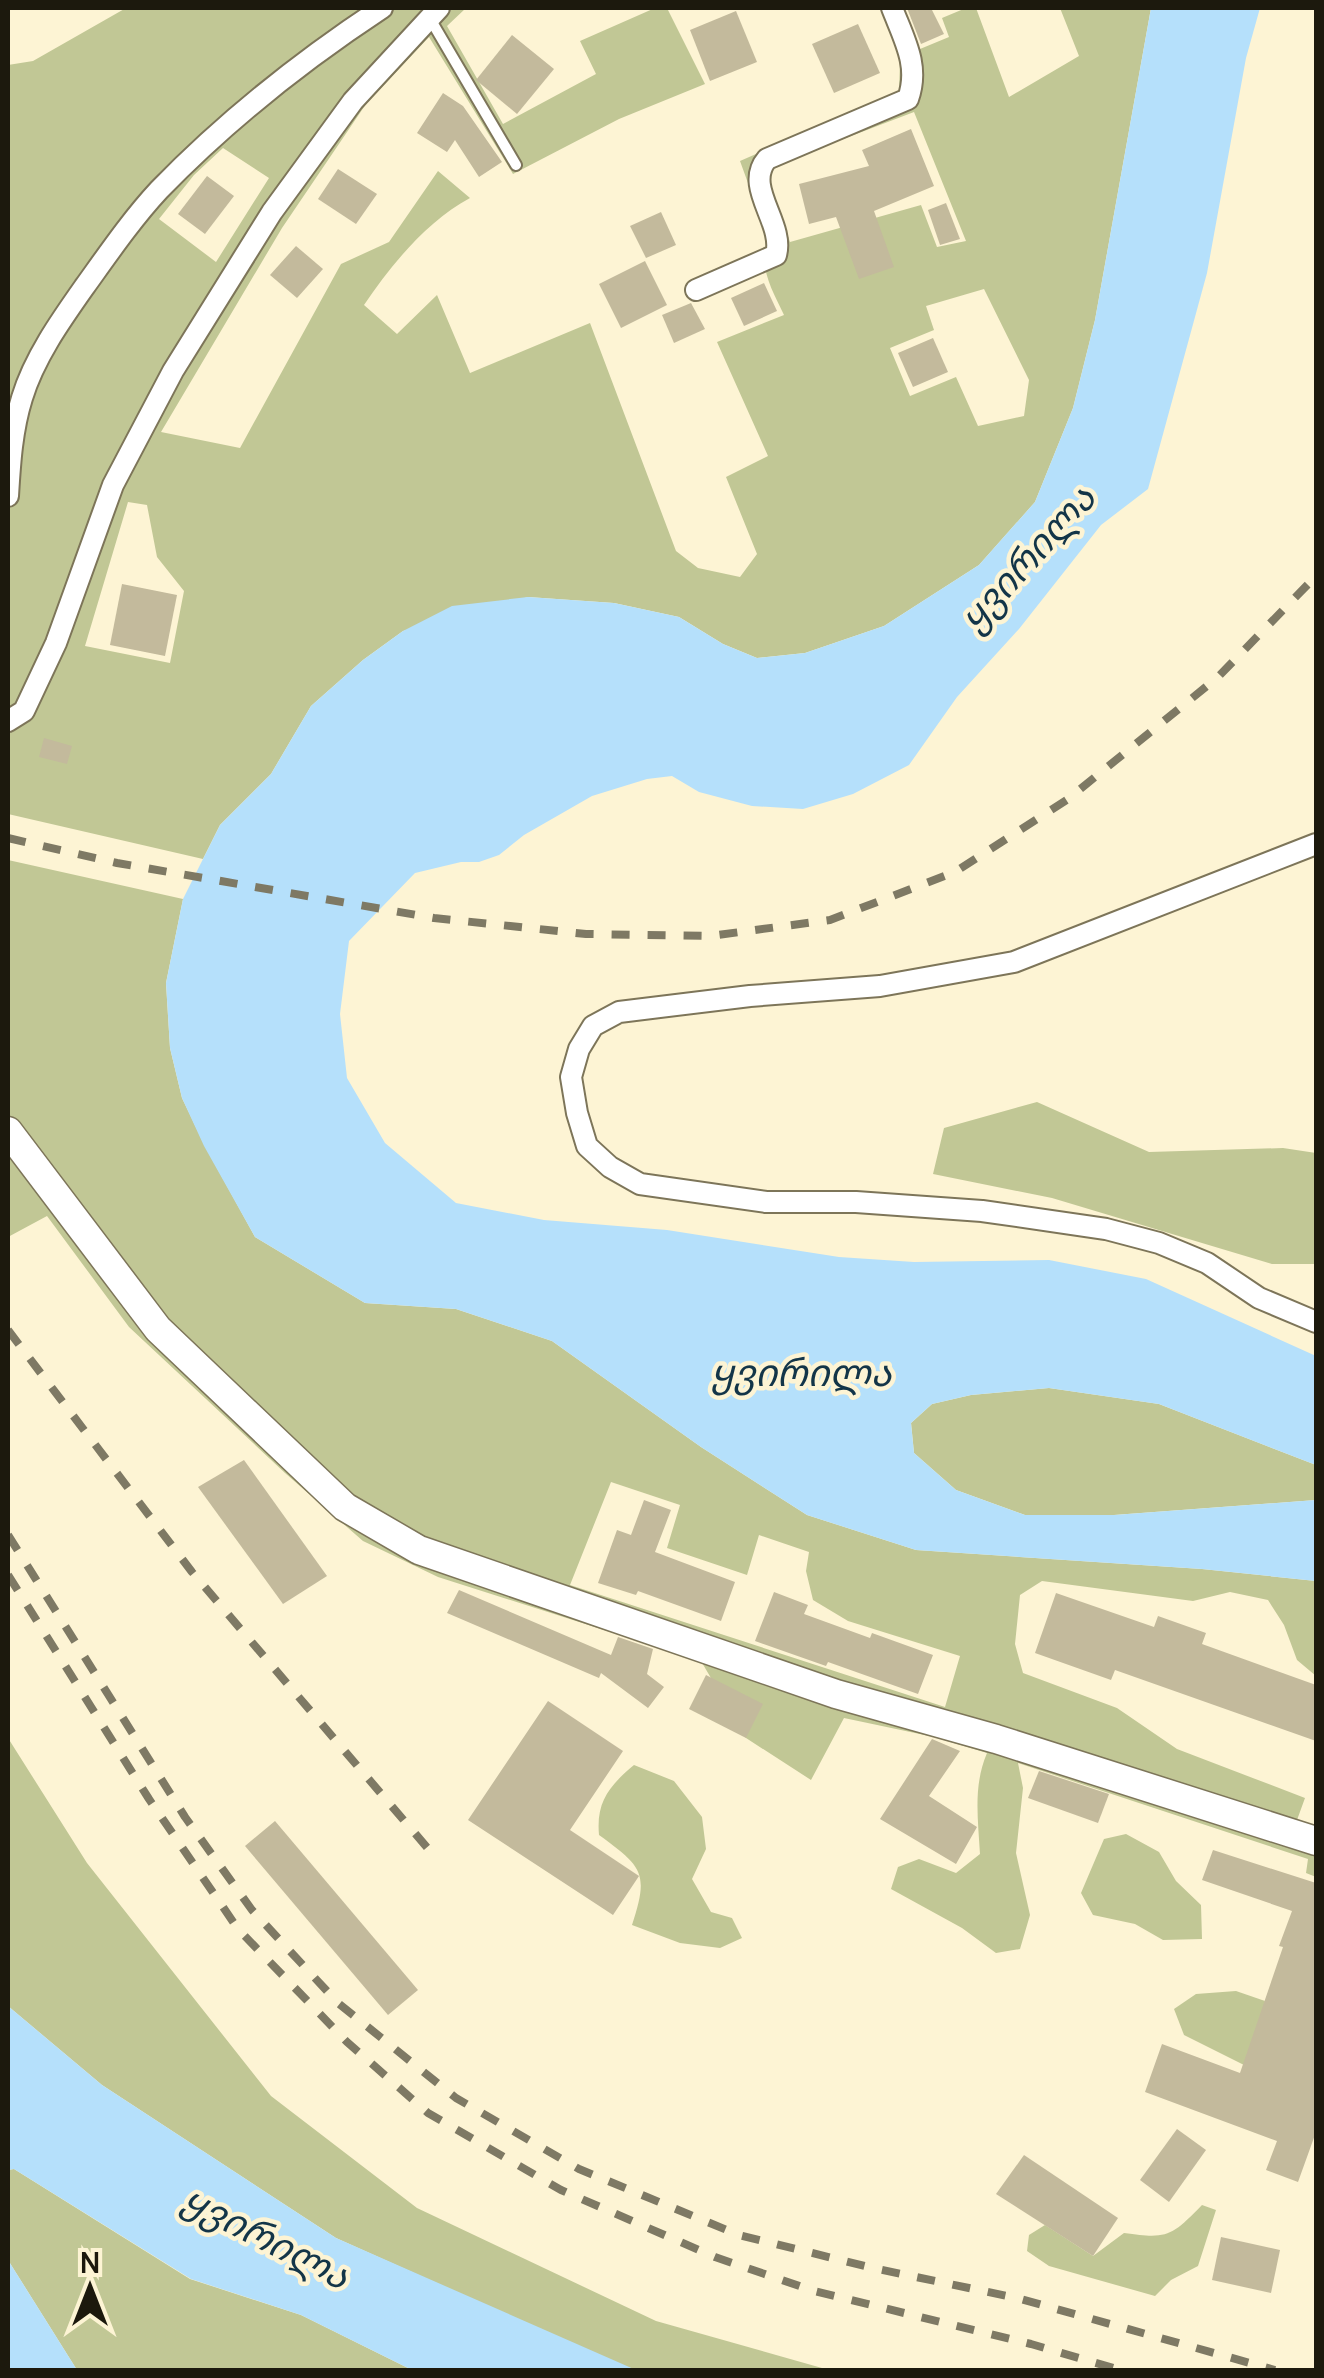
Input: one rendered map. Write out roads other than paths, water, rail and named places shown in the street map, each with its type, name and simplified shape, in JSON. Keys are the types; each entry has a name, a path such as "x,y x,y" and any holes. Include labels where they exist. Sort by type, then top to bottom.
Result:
{"street":[{"path":"8,496 11,446 22,396 39,357 102,262 158,192 225,129 290,75 382,8"},
{"path":"696,290 776,254 780,242 758,180 759,168 766,160 908,99 916,79 892,8"},
{"path":"8,721 24,712 56,643 112,485 173,371 272,212 353,102 429,11"},
{"path":"1316,844 1014,962 880,986 619,1012 593,1026 578,1048 571,1077 587,1146 610,1168 640,1184 766,1202 856,1202 982,1211 1106,1229 1159,1242 1208,1263 1259,1298 1316,1322"},
{"path":"8,1131 158,1329 345,1506 419,1550 836,1694 996,1738 1316,1842"}],"lane":[{"path":"429,11 516,165"}],"water":[{"name":"ყვირილა","path":"1151,8 1260,8 1246,58 1207,273 1148,489 1101,525 1019,629 957,697 909,765 853,794 803,809 752,806 699,792 672,776 647,779 592,796 524,835 499,855 415,873 349,941 340,1014 347,1078 385,1143 456,1203 544,1220 667,1230 839,1257 914,1262 1049,1260 1146,1279 1316,1356 1316,1465 1159,1404 1049,1388 971,1395 932,1404 911,1423 914,1453 956,1490 1025,1515 1114,1515 1316,1500 1316,1581 1202,1569 916,1550 807,1515 701,1447 552,1341 456,1309 365,1303 255,1237 182,1098 170,1048 166,983 183,899 220,825 271,774 311,706 403,631 452,606 528,597 614,603 679,617 723,644 757,658 805,653 884,626 979,565 1035,502 1073,408 1095,320"},
{"name":"ყვირილა","path":"8,2006 102,2085 336,2238 636,2370 412,2370 301,2315 191,2279 14,2169 8,2170"},
{"path":"8,2260 77,2370 8,2370"}],"railway":[{"path":"8,838 117,863 434,918 586,934 710,936 830,920 955,872 1068,799 1218,677 1316,576"},
{"path":"8,1330 192,1572 436,1858"},
{"path":"8,1535 185,1817 252,1910 338,2003 456,2098 579,2169 739,2235 1017,2298 1275,2370"},
{"path":"8,1575 149,1799 238,1929 347,2042 428,2113 561,2190 715,2257 814,2291 1120,2370"}]}
